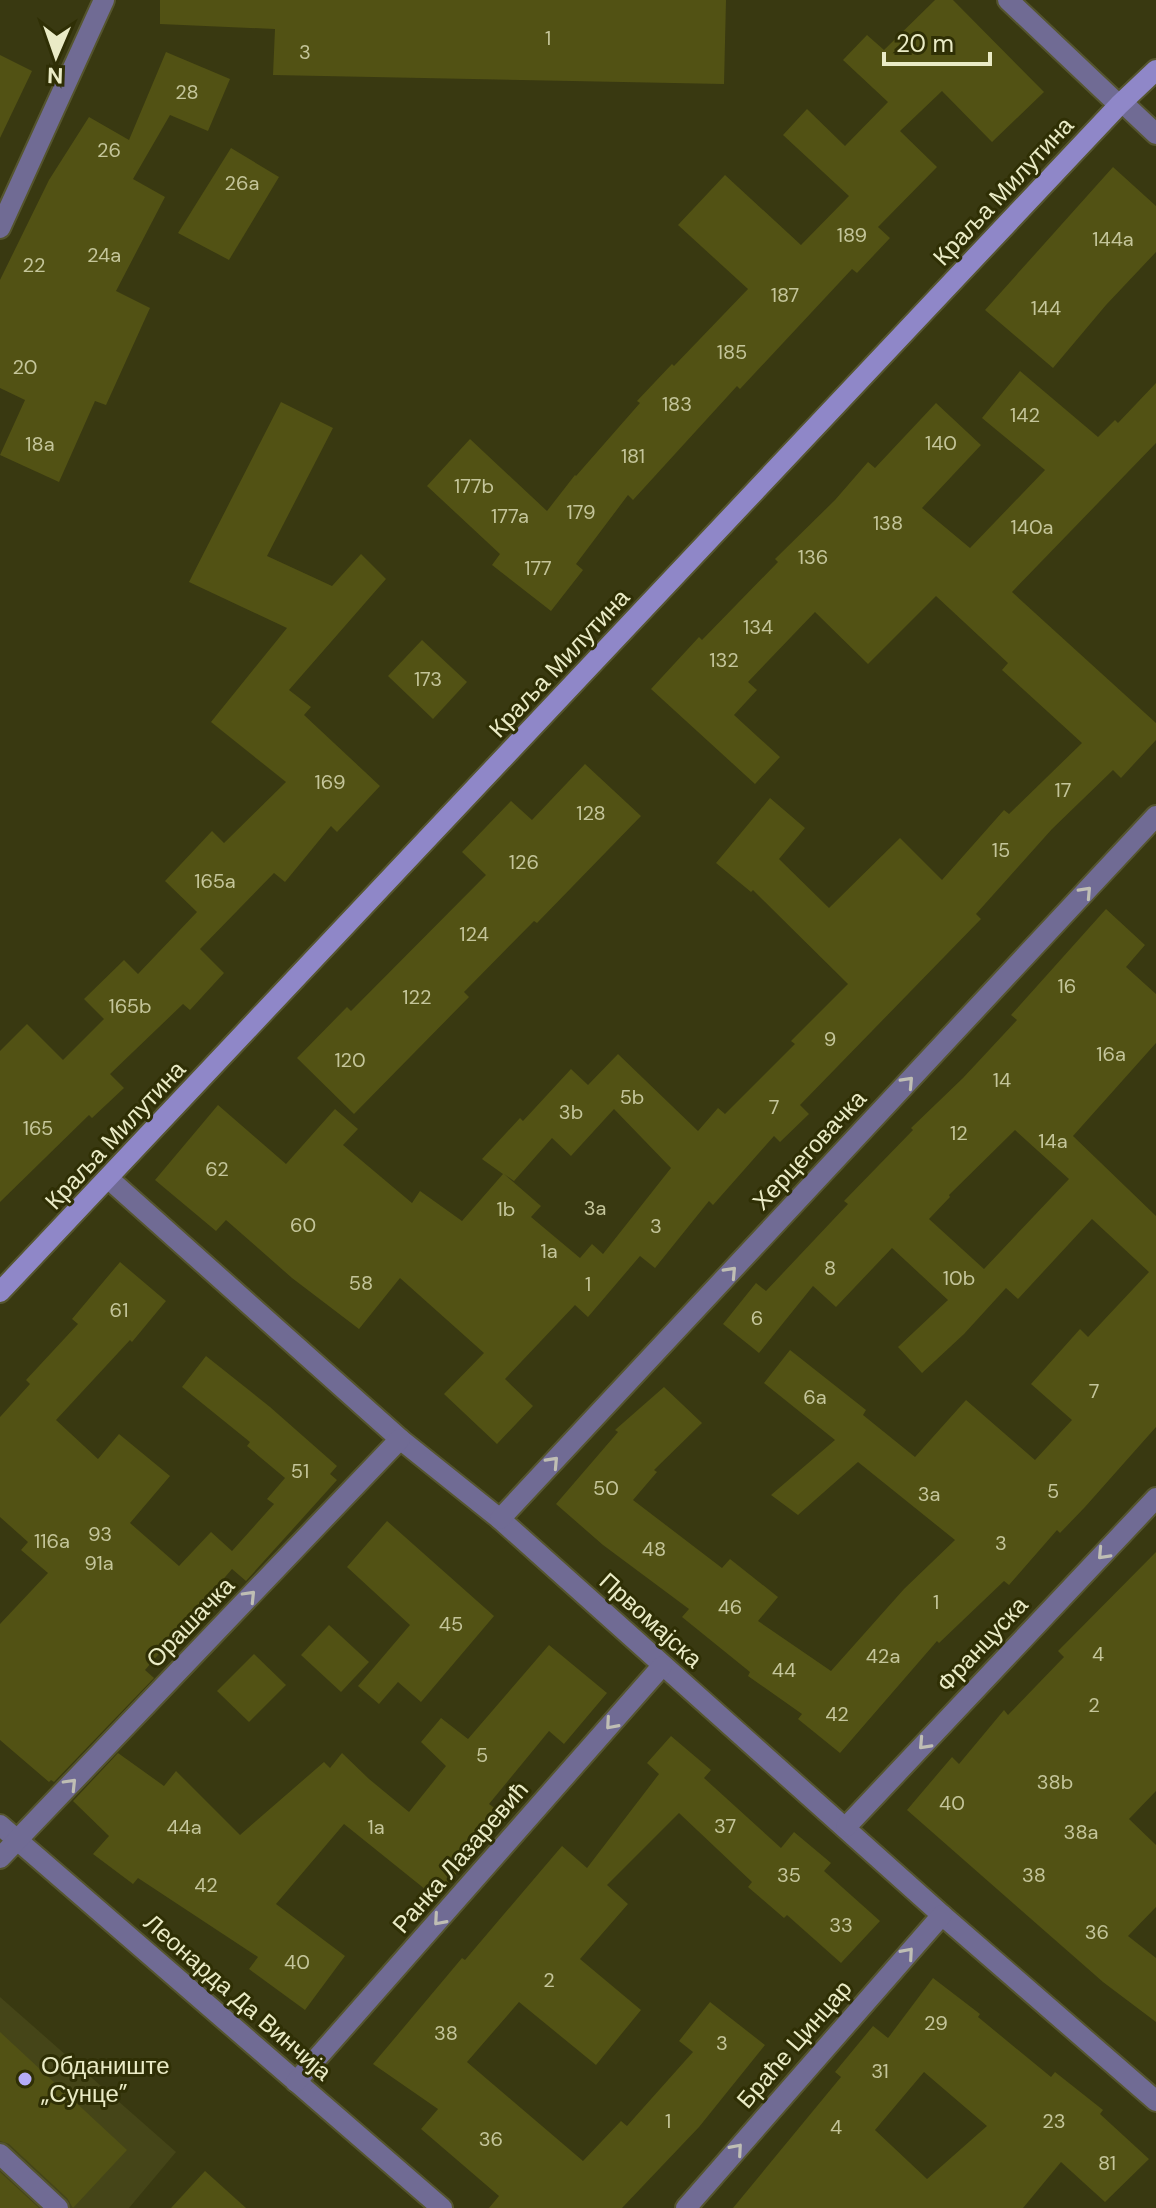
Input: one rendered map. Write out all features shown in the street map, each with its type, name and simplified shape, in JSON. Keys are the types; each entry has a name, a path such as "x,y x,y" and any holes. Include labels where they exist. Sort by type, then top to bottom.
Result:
{"main road":[{"name":"Краља Милутина","path":"0,1292 1156,70"}],"street":[{"path":"0,228 104,0"},
{"path":"1008,0 1156,134"},
{"name":"Херцеговачка","path":"500,1519 1156,816"},
{"name":"Првомајска","path":"109,1179 400,1439 500,1519 942,1915 1156,2101"},
{"name":"Орашачка","path":"0,1858 400,1439"},
{"name":"Француска","path":"846,1827 1156,1498"},
{"name":"Ранка Лазаревић","path":"296,2082 662,1666"},
{"name":"Леонарда Да Винчија","path":"0,1825 442,2208"},
{"name":"Браће Цинцар","path":"686,2208 942,1915"},
{"path":"0,2154 58,2208"}],"shaded area":[{"path":"0,1997 176,2152 129,2208 0,2208"}],"building":[{"path":"160,0 726,0 724,84 273,75 275,29 160,24"},
{"path":"935,0 953,0 1044,92 992,142 942,91 900,131 937,167 878,227 890,238 857,273 852,269 740,389 737,386 633,500 628,495 576,564 583,570 551,611 492,565 500,554 427,486 470,439 547,511 640,403 637,401 748,289 678,225 725,175 801,245 849,196 783,135 807,109 845,146 888,102 843,60 867,35 884,50"},
{"path":"166,52 230,79 208,131 170,115 133,179 165,197 116,291 150,308 106,405 95,401 59,482 0,455 25,400 0,388 0,280 49,180 89,117 129,140"},
{"path":"0,55 32,71 0,138"},
{"path":"231,148 279,177 229,260 178,233"},
{"path":"1113,167 1156,206 1156,252 1053,368 985,310"},
{"path":"1020,371 1098,437 1115,420 1118,423 1156,383 1156,443 1012,592 1156,723 1156,740 1121,778 1113,770 1052,829 976,914 981,919 800,1105 809,1114 780,1142 774,1136 713,1205 709,1201 655,1268 640,1256 588,1317 575,1305 505,1379 533,1406 497,1444 444,1394 484,1353 400,1278 359,1329 292,1278 226,1220 216,1231 155,1180 218,1105 286,1164 335,1109 358,1129 343,1145 412,1203 420,1191 462,1221 503,1174 482,1159 520,1118 523,1121 571,1069 588,1085 618,1054 698,1131 718,1108 725,1114 795,1044 791,1041 848,984 753,890 751,892 716,863 770,798 805,828 779,859 829,908 900,838 942,880 1004,810 1009,814 1082,743 1002,670 1008,663 936,596 868,664 815,612 748,682 757,690 734,715 780,757 755,784 651,689 699,637 702,640 778,562 775,559 835,500 868,462 875,468 936,403 981,445 922,508 970,548 1045,470 982,418","holes":["614,1109 671,1168 603,1254 592,1244 580,1258 531,1217 541,1206 504,1174 514,1181 552,1138 571,1156"]},
{"path":"281,402 333,428 267,556 332,586 361,554 386,579 289,690 311,707 304,715 380,786 337,832 331,826 285,882 274,873 200,949 224,973 190,1010 183,1004 110,1074 124,1088 92,1118 89,1115 0,1202 0,1051 27,1024 63,1060 104,1019 84,999 124,960 138,974 197,912 165,881 212,831 224,843 286,782 211,722 287,628 189,582"},
{"path":"422,640 467,682 433,719 388,676"},
{"path":"585,764 641,816 537,923 534,921 464,992 469,997 354,1114 297,1058 347,1007 351,1011 486,875 462,852 511,801 532,820"},
{"path":"1106,909 1145,945 1126,967 1156,994 1156,1043 1073,1136 1156,1216 1156,1427 1085,1507 1060,1533 1057,1530 1009,1585 1004,1581 939,1643 937,1641 840,1753 798,1719 802,1714 748,1676 750,1672 682,1617 689,1609 603,1545 556,1504 618,1432 615,1430 664,1387 702,1423 654,1470 657,1472 633,1500 722,1568 730,1559 778,1597 758,1621 831,1671 904,1589 955,1540 858,1462 798,1515 771,1495 835,1440 764,1383 790,1350 866,1410 863,1415 915,1457 966,1400 1035,1460 1072,1420 1031,1384 1080,1329 1088,1337 1149,1272 1092,1219 1018,1299 1006,1288 964,1334 922,1373 898,1347 948,1300 892,1248 836,1307 813,1286 759,1353 723,1324 756,1283 766,1291 848,1204 844,1201 913,1130 911,1128 1017,1020 1011,1015","holes":["1015,1130 1069,1179 984,1269 929,1219"]},
{"path":"120,1262 166,1301 132,1342 130,1340 56,1420 98,1459 119,1434 170,1476 130,1523 179,1566 211,1532 232,1551 274,1504 267,1499 285,1478 247,1446 250,1442 182,1387 206,1356 337,1466 330,1474 337,1480 246,1581 232,1569 145,1670 154,1678 54,1782 49,1782 0,1740 0,1624 48,1573 21,1550 28,1542 0,1517 0,1417 30,1384 26,1380 78,1324 72,1319"},
{"path":"387,1521 494,1616 421,1702 398,1682 379,1704 358,1686 410,1625 347,1567"},
{"path":"1156,1552 1156,1791 1129,1819 1156,1845 1156,1907 1128,1936 1156,1958 1156,2022 1103,1982 907,1810 952,1757 959,1764 1004,1710 1008,1715 1064,1657 1058,1651"},
{"path":"329,1625 369,1662 341,1692 301,1655"},
{"path":"549,1645 607,1693 564,1744 549,1731 489,1804 504,1815 436,1898 344,1824 276,1904 345,1956 305,2010 249,1969 258,1957 138,1878 133,1884 93,1854 109,1836 73,1801 118,1753 164,1786 176,1771 240,1835 324,1762 330,1768 342,1753 409,1812 446,1766 421,1742 441,1718 468,1739"},
{"path":"254,1654 286,1685 249,1722 217,1691"},
{"path":"671,1736 711,1770 704,1778 781,1848 794,1832 831,1863 824,1871 880,1921 841,1963 787,1915 784,1918 748,1887 752,1882 679,1813 607,1885 628,1904 580,1959 641,2010 596,2065 519,2002 467,2062 583,2161 621,2121 627,2126 693,2052 679,2041 710,2002 765,2045 699,2127 622,2208 489,2208 499,2196 421,2129 438,2109 373,2064 562,1846 587,1868 659,1774 647,1763"},
{"path":"933,1978 980,2014 978,2017 1051,2077 1055,2072 1103,2110 1100,2114 1149,2159 1105,2202 1061,2162 1023,2208 733,2208 841,2077 835,2072 873,2026 888,2038","holes":["924,2072 987,2126 927,2179 875,2130"]},
{"name":"Обданиште „Сунце”","path":"0,2032 127,2150 73,2208 67,2198 9,2144 0,2141"},
{"path":"205,2171 246,2208 171,2208"},
{"path":"0,2172 39,2208 0,2208"}],"place":[{"name":"Обданиште „Сунце”","path":"25,2079"}]}
